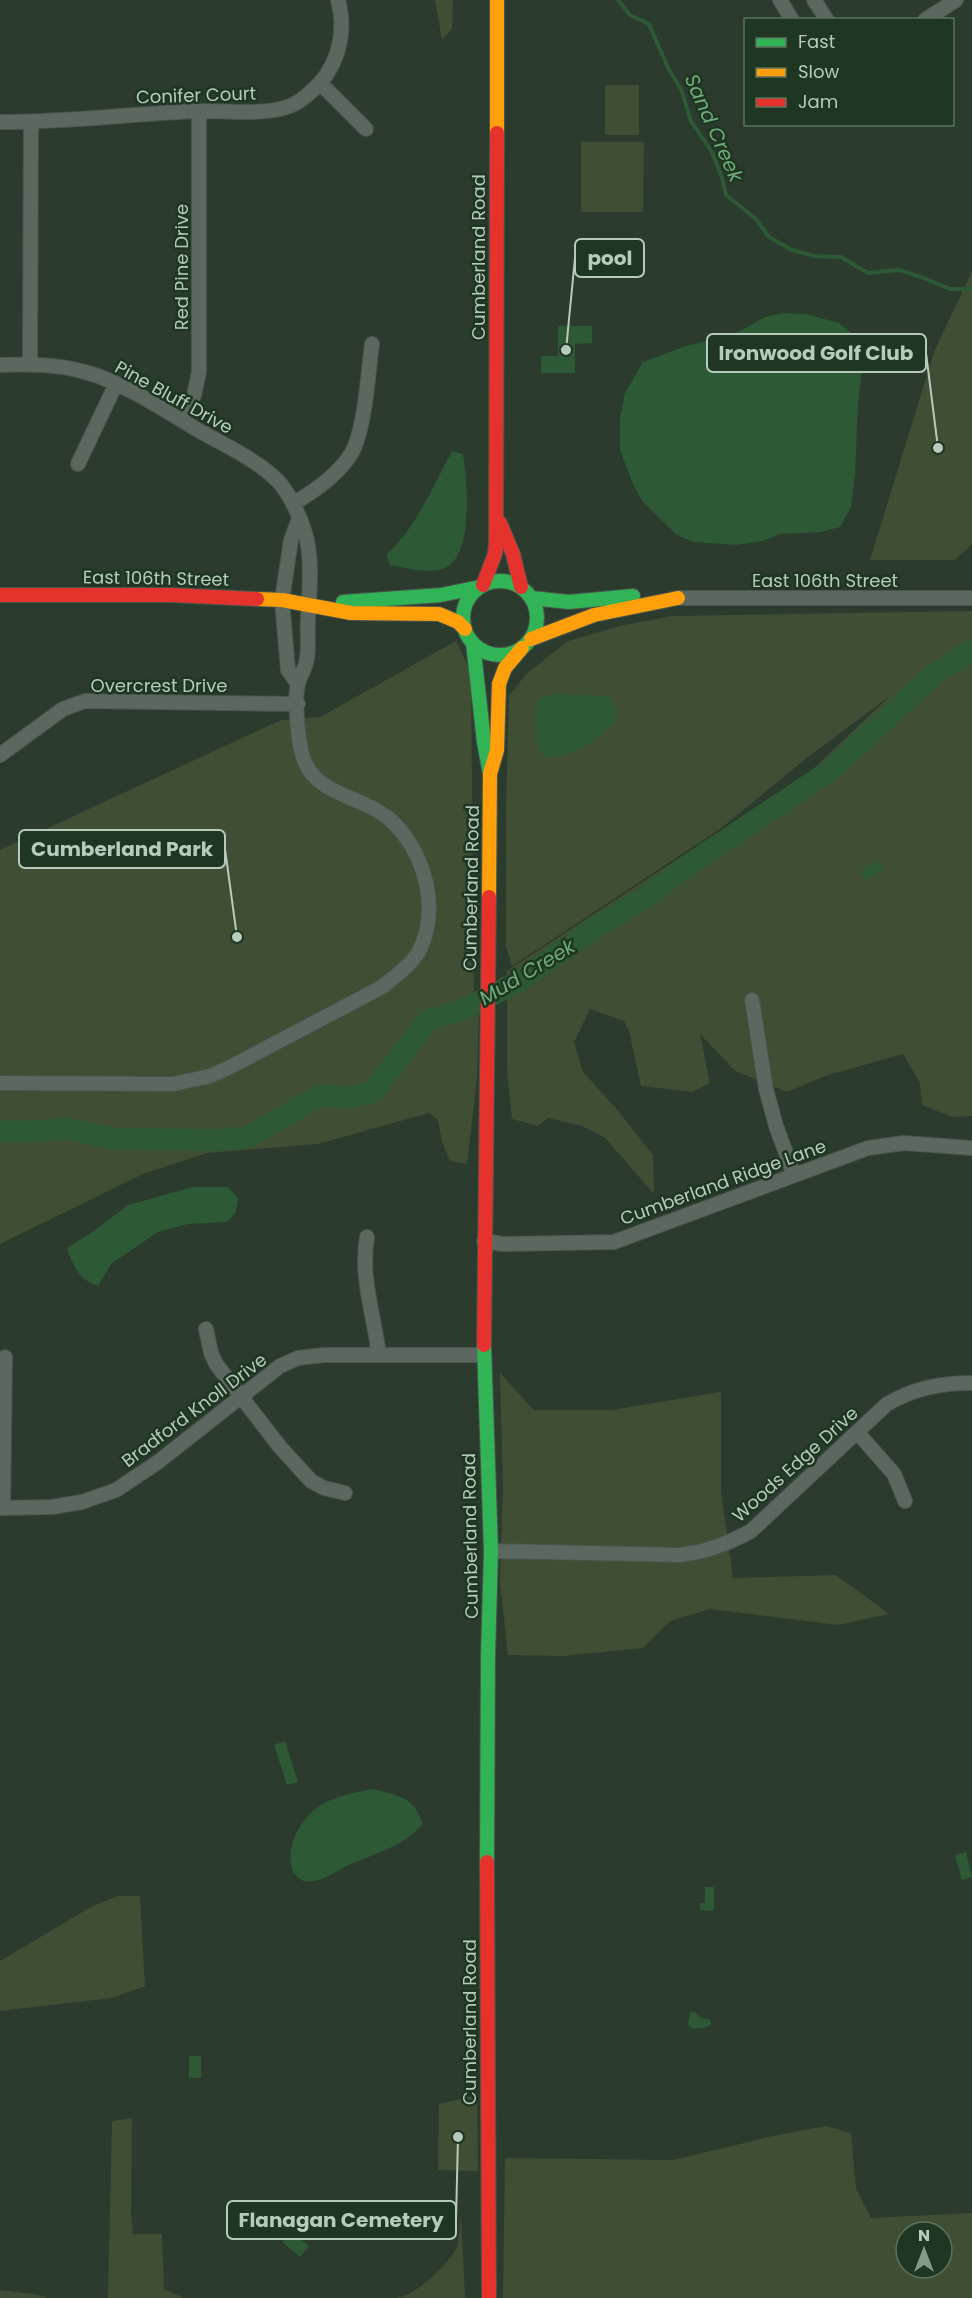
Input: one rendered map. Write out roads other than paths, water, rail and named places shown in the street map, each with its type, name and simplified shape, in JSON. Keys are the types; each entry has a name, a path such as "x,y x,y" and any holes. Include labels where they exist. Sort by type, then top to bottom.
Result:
{"main road":[{"name":"Cumberland Road","path":"482,586 495,554 497,514 497,0"},
{"name":"Cumberland Road","path":"497,514 513,554 521,587"},
{"path":"503,581 521,587 531,598 536,609 537,620 526,643 513,653 492,654 482,650 473,643 465,629 463,621 468,598 482,586 503,581"},
{"name":"East 106th Street","path":"310,604 441,595 482,586"},
{"name":"East 106th Street","path":"0,595 171,595 282,600 351,613 439,614 458,622 465,629"},
{"name":"East 106th Street","path":"531,598 554,603 577,603 643,595 678,598"},
{"name":"East 106th Street","path":"526,643 594,615 678,598"},
{"name":"Cumberland Road","path":"473,643 479,675 483,749 490,774"},
{"name":"Cumberland Road","path":"489,2298 487,1868 491,1551 484,1355 484,1241 490,774 497,750 499,684 505,668 526,643"}],"street":[{"path":"338,0 341,21 339,46 333,64 320,83 366,129"},
{"path":"780,0 791,18"},
{"path":"814,0 826,18"},
{"path":"927,18 956,0"},
{"name":"Conifer Court","path":"0,122 199,111 270,110 289,106 307,96 320,83"},
{"name":"Red Pine Drive","path":"181,420 194,395 199,372 199,111"},
{"path":"30,364 31,122"},
{"path":"294,502 324,483 352,453 359,431 372,344"},
{"name":"Pine Bluff Drive","path":"0,365 30,364 74,369 116,384 249,460 276,479 294,502 309,546 308,658 298,684"},
{"path":"78,464 116,384"},
{"path":"0,1083 173,1084 210,1076 382,987 400,973 417,954 427,924 427,885 422,867 412,848 388,818 373,808 332,790 311,774 300,749 297,724 298,684 288,670 282,600 291,540 299,519"},
{"name":"East 106th Street","path":"678,598 972,598"},
{"name":"Overcrest Drive","path":"0,755 63,709 85,701 298,705"},
{"path":"752,1000 765,1089 794,1175"},
{"name":"Cumberland Ridge Lane","path":"484,1241 503,1244 614,1242 852,1153 887,1145 924,1144 972,1148"},
{"path":"368,1237 364,1267 379,1354"},
{"path":"206,1329 216,1364 311,1481 324,1488 345,1493"},
{"name":"Bradford Knoll Drive","path":"2,1508 52,1507 82,1502 116,1490 158,1462 280,1366 298,1358 379,1354 484,1355"},
{"path":"2,1508 5,1357"},
{"name":"Woods Edge Drive","path":"491,1551 680,1556 725,1546 751,1531 887,1404 904,1394 939,1385 972,1383"},
{"path":"857,1432 894,1474 904,1501"}],"waterway":[{"name":"Sand Creek","path":"618,0 630,15 649,24 669,70 681,89 691,121 712,152 726,195 756,219 769,237 792,250 814,256 841,257 868,273 899,270 950,289 972,289"},
{"name":"Mud Creek","path":"0,1131 67,1129 118,1139 218,1140 248,1137 321,1095 349,1098 373,1092 428,1020 462,1010 518,982 598,926 646,897 686,867 831,770 932,676 972,650"}],"place":[{"name":"pool","path":"566,350"},
{"name":"Ironwood Golf Club","path":"938,448"},
{"name":"Cumberland Park","path":"237,937"},
{"name":"Flanagan Cemetery","path":"458,2137"}]}
